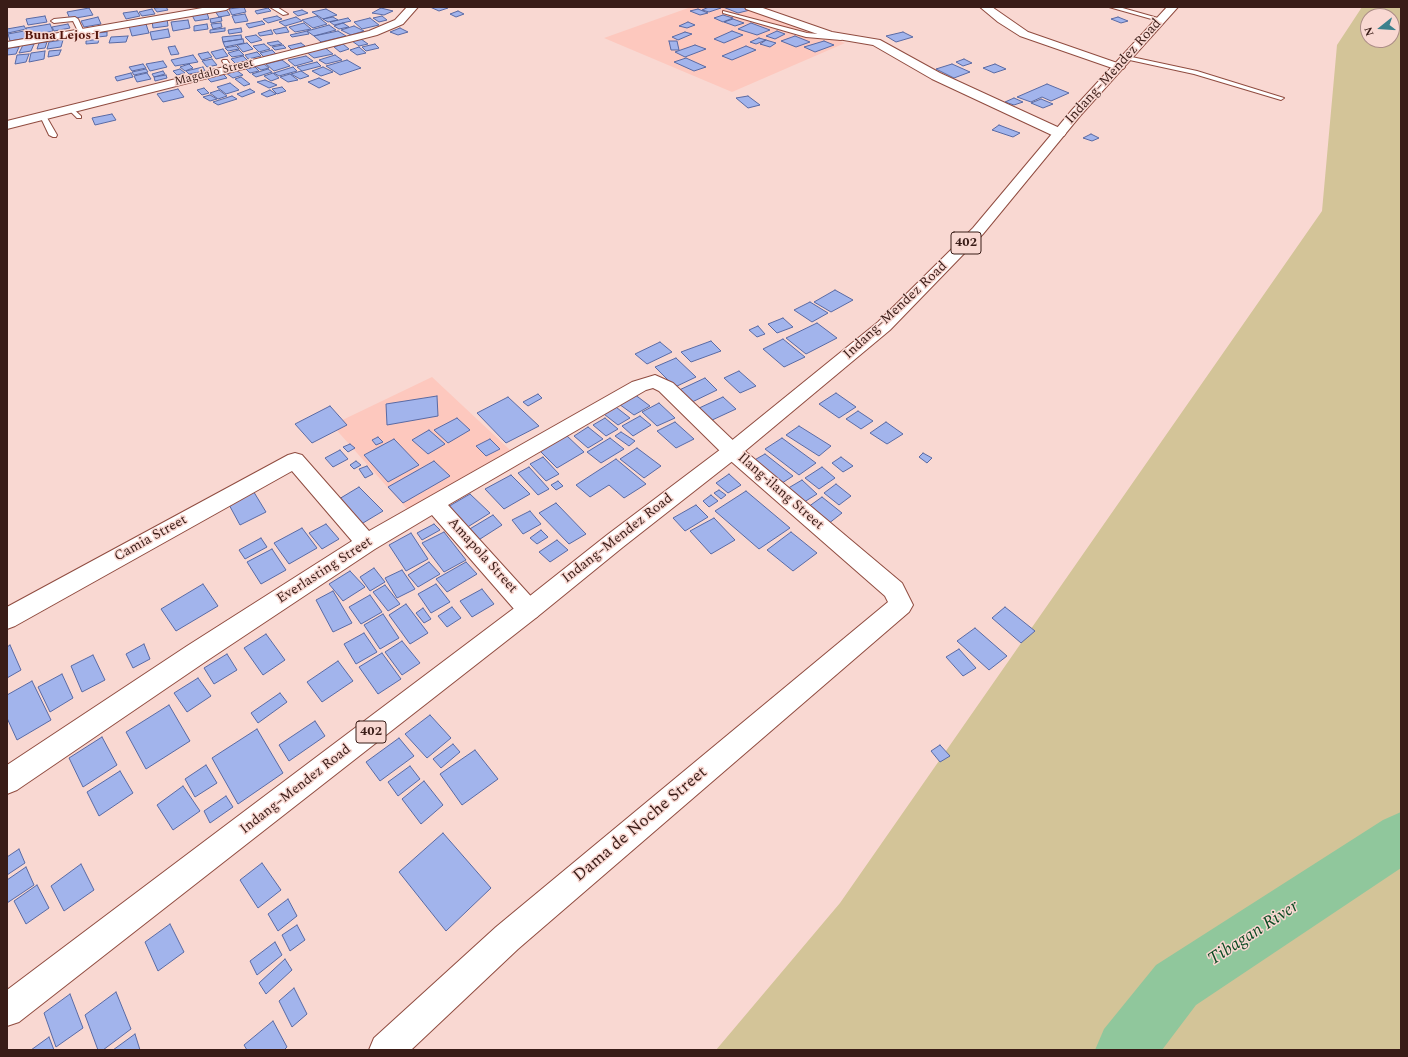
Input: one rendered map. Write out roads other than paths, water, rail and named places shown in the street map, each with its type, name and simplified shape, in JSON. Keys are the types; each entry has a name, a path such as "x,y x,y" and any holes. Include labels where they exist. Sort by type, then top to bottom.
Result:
{"street":[{"path":"7,45 226,7"},
{"name":"Magdalo Street","path":"7,125 228,65 373,33 399,22 413,7"},
{"path":"750,7 830,35 841,38 876,42 936,76 1059,133"},
{"path":"985,7 1024,34 1123,63"},
{"name":"Indang–Mendez Road","path":"7,1010 529,610 615,541 732,451 884,326 978,231 1059,133 1173,7"},
{"name":"Ilang-ilang Street","path":"655,381 666,387 732,451 894,590 901,605"},
{"name":"Everlasting Street","path":"7,781 196,654 367,543 639,386 655,381"},
{"name":"Camia Street","path":"7,619 295,460 367,543"},
{"name":"Amapola Street","path":"434,503 529,610"},
{"name":"Dama de Noche Street","path":"386,1050 507,938 901,605"}],"lane":[{"path":"272,7 284,14"},
{"path":"1112,7 1162,20"},
{"path":"724,12 806,35 841,38"},
{"path":"54,21 76,19 81,32"},
{"path":"1123,63 1195,72 1281,98"},
{"path":"70,108 79,117"},
{"path":"43,116 53,135"}],"waterway":[{"name":"Tibagan River","path":"1125,1050 1176,985 1401,838"}],"district":[{"name":"Buna Lejos I","path":"62,36"}]}
